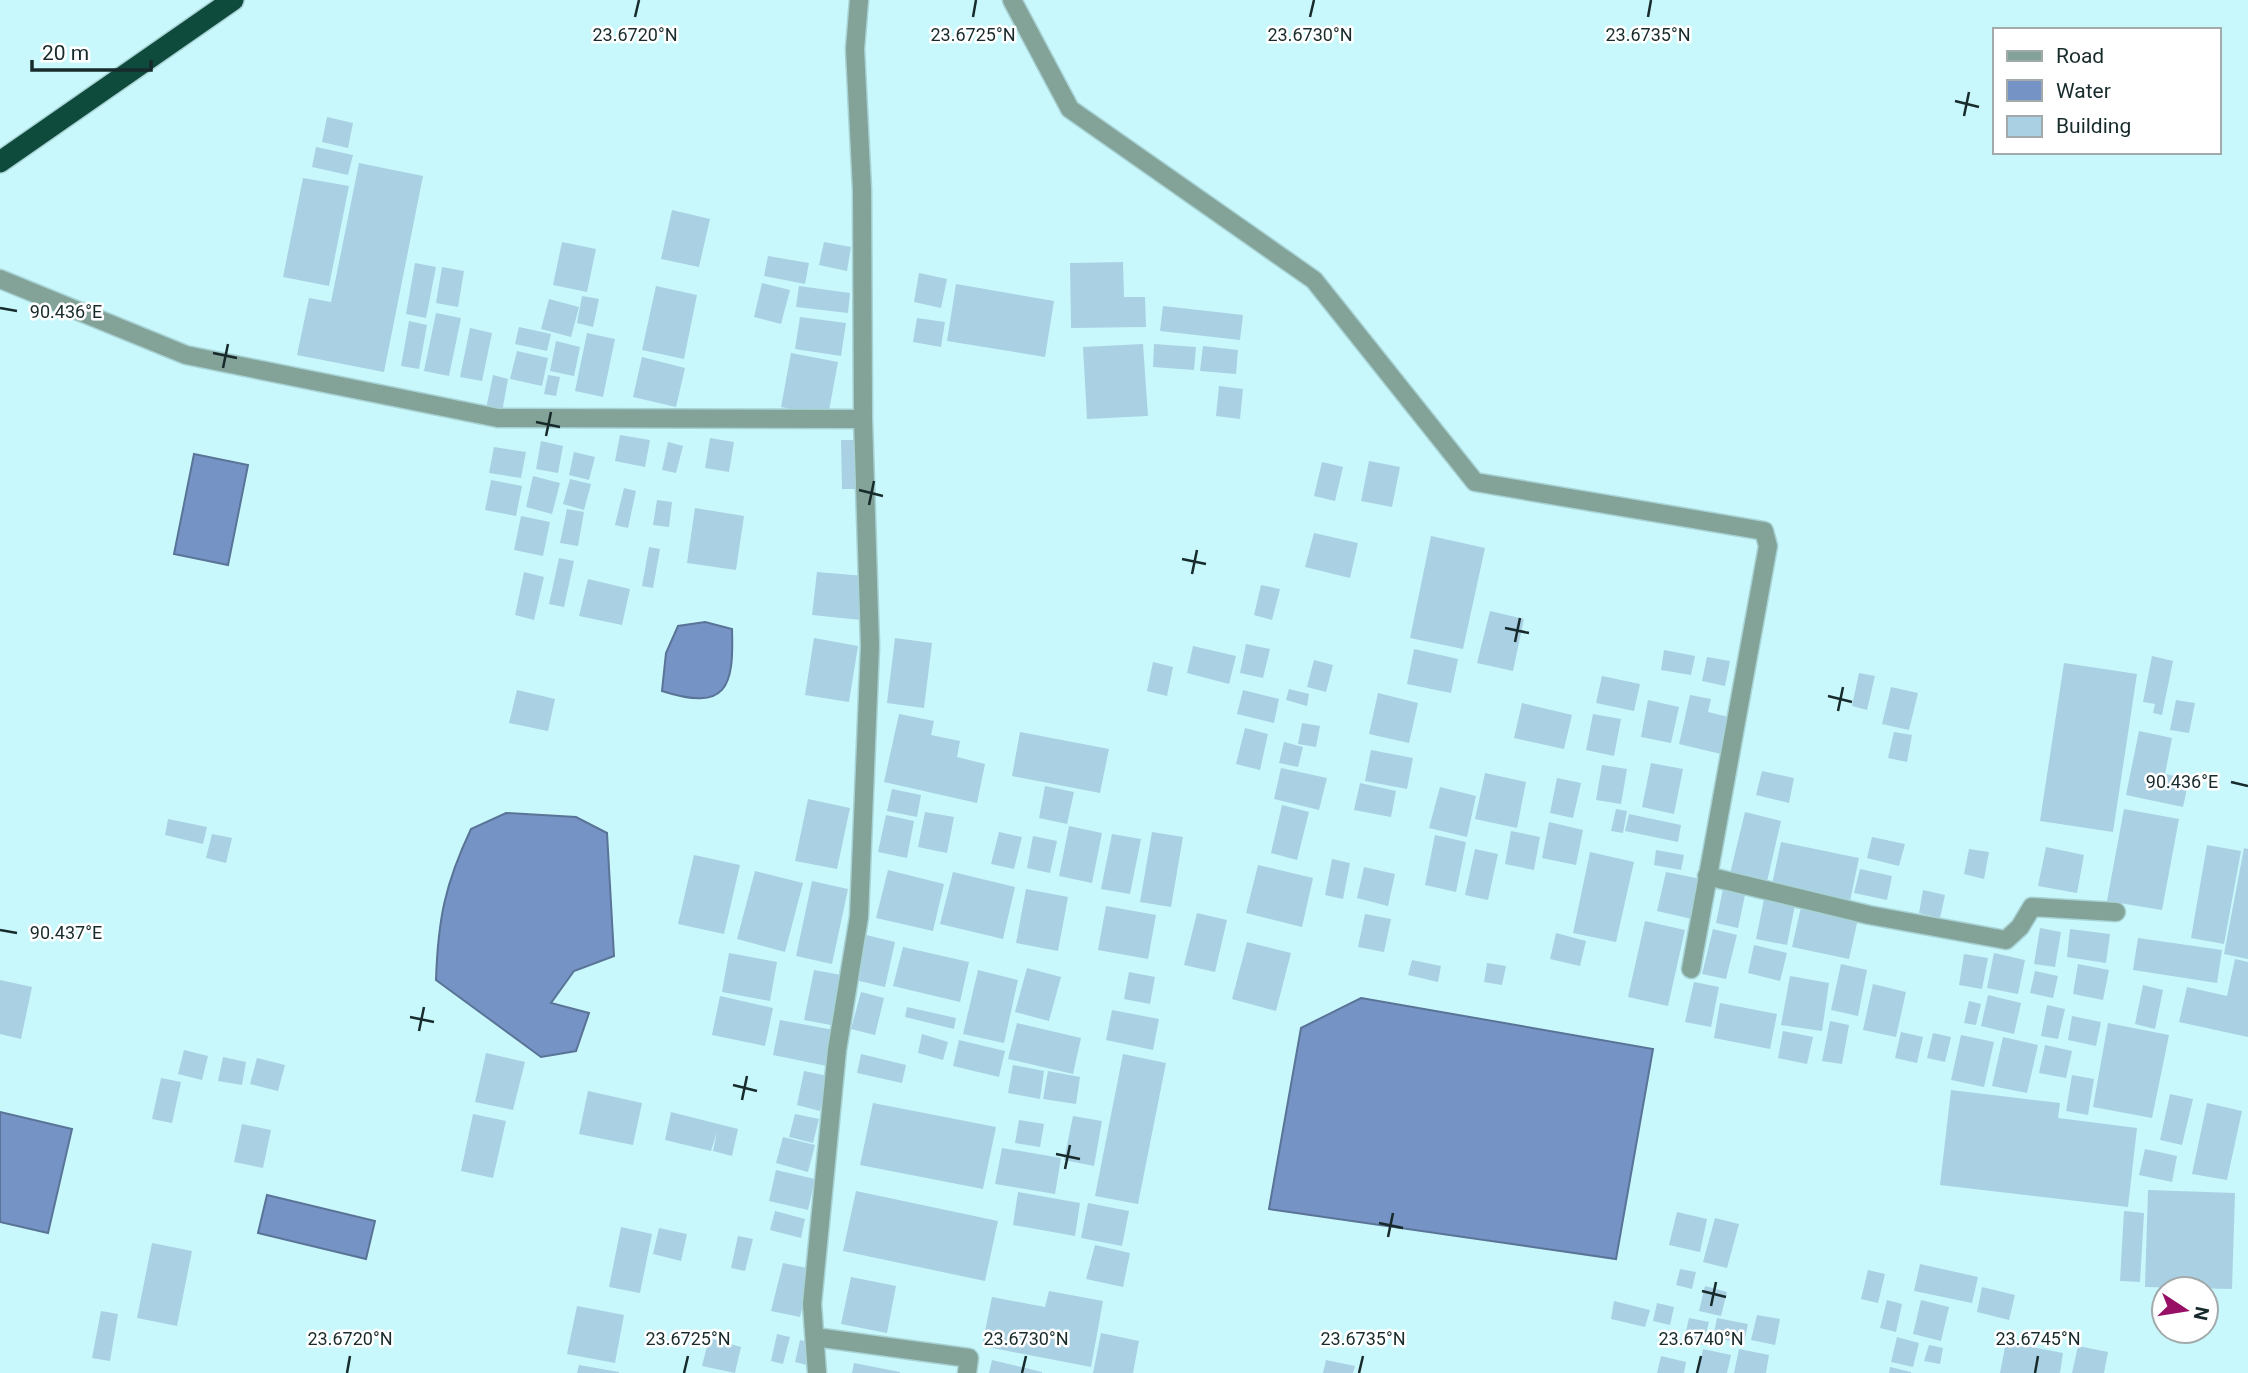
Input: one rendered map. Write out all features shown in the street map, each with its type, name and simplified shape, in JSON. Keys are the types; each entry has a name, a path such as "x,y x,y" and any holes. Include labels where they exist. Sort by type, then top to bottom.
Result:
{"highway":[{"path":"0,162 233,0"}],"street":[{"path":"817,1373 812,1304 837,1050 859,917 870,646 863,419 862,190 855,49 859,0"},
{"path":"1012,0 1070,109 1314,281 1475,482 1764,531 1768,546 1766,559 1690,969"},
{"path":"0,279 186,355 498,418 863,419"},
{"path":"1707,876 1856,912 2006,940 2020,928 2032,907 2116,912"},
{"path":"815,1337 969,1358 967,1373"}],"water":[{"path":"194,454 248,465 228,565 174,554"},
{"path":"705,622 732,629 731,666 728,680 722,690 713,696 701,698 662,691 666,653 678,626"},
{"path":"506,813 576,817 607,833 614,956 574,971 551,1003 589,1013 576,1051 541,1057 436,980 444,902 462,849 471,829"},
{"path":"1361,998 1653,1049 1616,1259 1269,1209 1301,1028"},
{"path":"0,1112 72,1129 48,1233 0,1222"},
{"path":"267,1195 375,1221 366,1259 258,1233"}],"building":[{"path":"327,117 353,123 348,148 322,142"},
{"path":"316,147 353,155 348,175 312,167"},
{"path":"359,163 423,176 384,372 297,355 309,298 331,302"},
{"path":"303,178 349,186 329,286 283,277"},
{"path":"672,210 710,219 699,267 661,259"},
{"path":"562,242 596,249 587,292 553,285"},
{"path":"824,242 851,247 847,271 819,265"},
{"path":"768,256 809,263 805,284 764,276"},
{"path":"1123,262 1124,297 1145,297 1146,327 1071,328 1070,263"},
{"path":"415,263 436,267 426,318 406,314"},
{"path":"442,267 464,271 458,307 436,303"},
{"path":"919,273 947,279 941,308 914,302"},
{"path":"762,283 790,290 781,324 754,317"},
{"path":"956,284 1054,301 1045,357 947,341"},
{"path":"656,286 697,295 684,359 642,350"},
{"path":"799,286 850,293 848,313 796,307"},
{"path":"582,296 599,299 593,327 577,323"},
{"path":"549,299 579,307 571,337 541,329"},
{"path":"1163,306 1243,315 1240,340 1160,331"},
{"path":"436,313 461,318 449,376 424,371"},
{"path":"800,317 846,323 841,356 795,349"},
{"path":"917,318 945,322 941,347 913,342"},
{"path":"409,321 427,325 419,369 401,366"},
{"path":"519,327 551,334 547,351 515,344"},
{"path":"470,328 492,333 482,381 460,377"},
{"path":"587,333 615,339 603,397 575,391"},
{"path":"556,341 580,347 574,376 550,371"},
{"path":"1143,344 1148,416 1087,419 1083,347"},
{"path":"1154,344 1196,347 1194,370 1153,367"},
{"path":"1203,346 1238,350 1236,374 1200,371"},
{"path":"517,351 548,358 542,386 510,379"},
{"path":"791,353 838,362 828,416 781,407"},
{"path":"642,357 685,368 676,407 633,397"},
{"path":"493,375 508,379 502,412 486,409"},
{"path":"548,375 560,377 556,396 544,394"},
{"path":"1219,386 1243,389 1240,419 1216,416"},
{"path":"620,435 650,440 645,467 615,461"},
{"path":"710,438 734,442 729,472 705,468"},
{"path":"841,440 857,440 857,489 842,489"},
{"path":"541,441 563,446 558,473 536,469"},
{"path":"668,442 683,446 676,473 662,470"},
{"path":"494,447 526,452 521,478 489,473"},
{"path":"574,452 595,457 589,480 569,475"},
{"path":"1369,461 1400,467 1392,507 1361,501"},
{"path":"1322,462 1343,467 1335,501 1314,496"},
{"path":"533,476 560,483 552,514 526,507"},
{"path":"570,479 591,484 584,510 563,504"},
{"path":"491,480 522,486 516,516 485,510"},
{"path":"624,488 636,491 628,528 615,525"},
{"path":"657,500 672,502 669,527 653,525"},
{"path":"695,508 744,516 736,570 687,563"},
{"path":"567,509 584,512 578,546 560,543"},
{"path":"521,516 550,522 543,556 514,550"},
{"path":"1314,533 1358,543 1350,578 1305,567"},
{"path":"1431,536 1485,548 1463,649 1410,638"},
{"path":"649,547 660,549 653,588 642,586"},
{"path":"559,558 574,561 564,607 549,604"},
{"path":"524,572 544,577 534,620 515,615"},
{"path":"817,572 865,576 861,620 812,615"},
{"path":"588,579 630,589 622,625 579,616"},
{"path":"1261,585 1280,589 1272,620 1254,615"},
{"path":"1490,611 1524,619 1513,671 1477,663"},
{"path":"814,638 858,646 849,702 805,695"},
{"path":"895,638 932,643 924,708 887,703"},
{"path":"1246,644 1270,649 1263,678 1240,673"},
{"path":"1193,646 1236,656 1229,684 1187,673"},
{"path":"1414,649 1458,659 1451,693 1407,684"},
{"path":"1664,650 1695,656 1691,675 1661,670"},
{"path":"2152,656 2173,661 2162,715 2153,713 2155,704 2143,702"},
{"path":"1707,657 1730,661 1725,686 1702,681"},
{"path":"1314,660 1333,665 1326,692 1307,687"},
{"path":"1153,662 1173,667 1167,696 1147,691"},
{"path":"2064,663 2137,674 2113,832 2040,821"},
{"path":"1859,673 1875,676 1867,710 1852,706"},
{"path":"1602,676 1640,684 1634,711 1596,703"},
{"path":"1891,687 1918,693 1909,730 1882,724"},
{"path":"1289,689 1309,694 1307,706 1286,700"},
{"path":"517,690 555,699 548,731 509,723"},
{"path":"1243,690 1279,699 1274,723 1237,714"},
{"path":"1378,693 1418,703 1409,743 1369,734"},
{"path":"1690,695 1711,699 1708,712 1729,717 1721,754 1679,744"},
{"path":"1648,700 1679,707 1671,743 1641,737"},
{"path":"2176,700 2195,703 2189,733 2170,730"},
{"path":"1522,703 1572,715 1564,749 1514,738"},
{"path":"899,714 934,721 931,735 960,741 957,757 985,764 977,803 884,782"},
{"path":"1593,714 1621,719 1614,756 1586,750"},
{"path":"1302,723 1320,726 1316,747 1298,744"},
{"path":"1245,728 1268,734 1260,770 1236,764"},
{"path":"2139,731 2172,738 2165,774 2189,779 2183,807 2126,795"},
{"path":"1020,732 1109,749 1100,793 1012,776"},
{"path":"1894,732 1912,735 1907,762 1888,758"},
{"path":"1284,742 1303,747 1298,767 1279,763"},
{"path":"1371,750 1413,758 1407,789 1365,781"},
{"path":"1651,763 1683,769 1674,814 1642,807"},
{"path":"1602,765 1627,769 1621,804 1596,800"},
{"path":"1281,768 1327,778 1319,810 1274,799"},
{"path":"1762,771 1794,778 1789,803 1756,795"},
{"path":"1485,773 1526,782 1517,828 1475,819"},
{"path":"1557,778 1581,783 1573,818 1550,813"},
{"path":"1360,783 1396,791 1391,817 1354,810"},
{"path":"1045,786 1074,792 1067,824 1039,818"},
{"path":"1440,787 1476,796 1467,837 1429,828"},
{"path":"892,789 921,795 917,817 887,811"},
{"path":"808,799 850,808 837,869 795,861"},
{"path":"1282,805 1309,812 1297,860 1271,853"},
{"path":"1616,809 1627,811 1623,833 1611,831"},
{"path":"2124,809 2179,819 2162,910 2107,901"},
{"path":"925,812 954,817 947,853 918,847"},
{"path":"1745,812 1781,821 1766,886 1729,878"},
{"path":"1629,814 1681,825 1678,842 1625,831"},
{"path":"886,815 914,821 907,858 878,852"},
{"path":"168,819 207,827 203,844 165,835"},
{"path":"1549,822 1583,830 1576,865 1542,858"},
{"path":"1069,826 1102,833 1092,883 1059,876"},
{"path":"1511,831 1540,837 1534,870 1505,864"},
{"path":"999,832 1022,837 1014,869 991,864"},
{"path":"1152,832 1183,837 1171,907 1140,902"},
{"path":"212,834 232,838 226,863 206,858"},
{"path":"1112,834 1141,839 1130,894 1101,889"},
{"path":"1435,835 1466,842 1456,892 1425,885"},
{"path":"1033,836 1057,841 1050,873 1027,868"},
{"path":"1872,837 1905,844 1899,866 1867,858"},
{"path":"1781,842 1859,858 1849,906 1771,889"},
{"path":"2207,845 2241,851 2224,944 2191,938"},
{"path":"2046,847 2084,855 2077,893 2038,886"},
{"path":"2244,848 2248,849 2248,959 2224,954"},
{"path":"1475,849 1498,854 1488,900 1465,895"},
{"path":"1969,849 1989,852 1984,879 1964,874"},
{"path":"1656,850 1684,855 1681,870 1654,865"},
{"path":"1590,852 1634,862 1616,942 1573,933"},
{"path":"694,855 740,865 724,934 678,924"},
{"path":"1332,859 1350,863 1343,899 1325,895"},
{"path":"1258,865 1313,878 1302,927 1246,913"},
{"path":"1364,867 1395,874 1388,906 1357,898"},
{"path":"1860,869 1892,876 1887,900 1854,893"},
{"path":"888,870 944,884 933,931 876,918"},
{"path":"755,871 803,883 785,952 737,939"},
{"path":"953,872 1015,887 1003,939 940,924"},
{"path":"1666,872 1701,879 1692,919 1657,911"},
{"path":"812,881 848,889 832,964 796,956"},
{"path":"1724,884 1746,890 1738,928 1716,923"},
{"path":"1026,889 1068,897 1058,951 1016,943"},
{"path":"1923,890 1945,895 1940,918 1919,913"},
{"path":"1764,899 1795,905 1787,945 1756,939"},
{"path":"1106,906 1156,915 1148,959 1098,950"},
{"path":"1801,907 1858,919 1849,959 1792,947"},
{"path":"1197,913 1227,920 1215,972 1184,965"},
{"path":"1365,914 1391,919 1384,952 1358,947"},
{"path":"1645,921 1685,930 1668,1006 1628,997"},
{"path":"2040,928 2061,932 2055,967 2034,964"},
{"path":"1713,929 1737,935 1726,979 1702,974"},
{"path":"2070,929 2110,934 2106,963 2067,957"},
{"path":"1556,933 1586,941 1580,966 1550,959"},
{"path":"862,934 895,942 885,987 851,979"},
{"path":"2138,938 2222,950 2217,983 2133,970"},
{"path":"1247,942 1291,953 1276,1011 1232,999"},
{"path":"1754,945 1787,953 1780,981 1748,973"},
{"path":"903,947 969,962 960,1002 893,986"},
{"path":"729,953 777,962 770,1001 722,992"},
{"path":"1994,953 2025,960 2018,994 1987,988"},
{"path":"1964,954 1988,958 1982,989 1959,985"},
{"path":"2235,959 2248,962 2248,1037 2179,1022 2187,987 2227,996"},
{"path":"1412,960 1441,966 1438,982 1408,975"},
{"path":"1487,963 1506,966 1502,985 1484,982"},
{"path":"1841,964 1867,970 1858,1016 1831,1010"},
{"path":"2078,964 2109,970 2103,1000 2073,994"},
{"path":"1027,968 1061,977 1049,1021 1015,1012"},
{"path":"814,970 841,975 831,1025 804,1020"},
{"path":"978,970 1018,980 1004,1043 963,1034"},
{"path":"2035,971 2058,976 2053,998 2030,993"},
{"path":"1129,972 1155,977 1150,1004 1124,999"},
{"path":"1790,976 1829,983 1822,1031 1781,1025"},
{"path":"0,980 32,987 21,1039 0,1034"},
{"path":"1694,982 1719,987 1711,1027 1685,1022"},
{"path":"1873,984 1906,992 1896,1037 1863,1030"},
{"path":"2143,985 2163,990 2155,1029 2135,1024"},
{"path":"861,992 884,998 875,1035 851,1029"},
{"path":"1988,995 2021,1003 2014,1034 1981,1026"},
{"path":"720,996 773,1008 765,1046 712,1035"},
{"path":"1969,1001 1981,1004 1976,1025 1964,1023"},
{"path":"1720,1003 1777,1014 1770,1049 1714,1038"},
{"path":"2047,1005 2065,1009 2058,1039 2041,1036"},
{"path":"907,1007 956,1018 954,1029 905,1017"},
{"path":"1112,1010 1159,1019 1153,1050 1106,1040"},
{"path":"2072,1016 2101,1022 2096,1046 2068,1040"},
{"path":"780,1020 834,1030 827,1066 773,1055"},
{"path":"1830,1021 1849,1025 1842,1064 1822,1061"},
{"path":"1017,1023 1081,1038 1073,1074 1008,1059"},
{"path":"2108,1023 2169,1035 2152,1118 2093,1107"},
{"path":"1783,1031 1813,1037 1807,1064 1778,1058"},
{"path":"1901,1032 1923,1037 1917,1063 1895,1058"},
{"path":"1933,1033 1951,1037 1945,1062 1927,1058"},
{"path":"922,1034 948,1042 943,1060 918,1053"},
{"path":"1961,1035 1994,1042 1984,1087 1951,1080"},
{"path":"2003,1037 2038,1045 2027,1093 1992,1086"},
{"path":"959,1040 1005,1051 999,1077 953,1066"},
{"path":"2045,1045 2072,1051 2066,1078 2039,1073"},
{"path":"184,1050 208,1056 202,1080 178,1074"},
{"path":"486,1053 525,1062 513,1110 475,1102"},
{"path":"861,1054 906,1065 902,1083 857,1073"},
{"path":"1123,1054 1166,1063 1138,1204 1095,1196"},
{"path":"223,1057 246,1062 242,1085 218,1081"},
{"path":"257,1058 285,1065 278,1091 250,1084"},
{"path":"1013,1065 1044,1071 1040,1099 1008,1093"},
{"path":"804,1071 828,1076 820,1111 797,1105"},
{"path":"1048,1071 1080,1077 1076,1104 1043,1099"},
{"path":"2072,1075 2094,1079 2088,1115 2066,1111"},
{"path":"161,1078 181,1082 172,1123 152,1119"},
{"path":"1951,1090 2060,1103 2058,1118 2137,1128 2128,1207 1940,1185"},
{"path":"588,1091 642,1103 633,1145 579,1134"},
{"path":"2170,1094 2193,1099 2182,1145 2160,1140"},
{"path":"873,1103 996,1127 983,1189 860,1165"},
{"path":"2207,1103 2242,1111 2227,1180 2192,1174"},
{"path":"671,1112 738,1129 732,1156 713,1151 717,1132 711,1151 665,1140"},
{"path":"473,1114 506,1121 493,1178 461,1171"},
{"path":"795,1114 819,1119 813,1143 789,1137"},
{"path":"1073,1116 1102,1121 1094,1166 1064,1160"},
{"path":"1019,1120 1044,1124 1040,1147 1015,1143"},
{"path":"242,1124 271,1130 263,1168 234,1162"},
{"path":"783,1137 815,1145 808,1172 776,1163"},
{"path":"1002,1148 1061,1158 1055,1194 995,1184"},
{"path":"2145,1149 2177,1156 2172,1182 2139,1175"},
{"path":"776,1170 815,1179 808,1210 769,1201"},
{"path":"2148,1190 2235,1193 2232,1289 2220,1289 2220,1275 2150,1275 2150,1287 2145,1287"},
{"path":"856,1191 998,1221 985,1281 843,1251"},
{"path":"1018,1192 1080,1203 1075,1236 1013,1225"},
{"path":"1088,1203 1129,1211 1122,1246 1081,1238"},
{"path":"775,1211 805,1219 801,1238 770,1230"},
{"path":"2124,1211 2144,1213 2140,1282 2120,1281"},
{"path":"1677,1212 1707,1219 1700,1252 1669,1245"},
{"path":"1715,1218 1739,1224 1727,1268 1703,1262"},
{"path":"621,1227 652,1234 640,1293 609,1287"},
{"path":"659,1228 687,1234 681,1261 653,1254"},
{"path":"738,1236 753,1239 745,1271 731,1268"},
{"path":"152,1243 192,1251 177,1326 137,1318"},
{"path":"1095,1245 1130,1253 1123,1287 1086,1279"},
{"path":"783,1263 812,1269 800,1317 771,1311"},
{"path":"1920,1264 1978,1277 1972,1303 1914,1291"},
{"path":"1680,1269 1696,1272 1692,1289 1676,1285"},
{"path":"1868,1270 1885,1274 1878,1303 1861,1299"},
{"path":"851,1277 896,1286 887,1333 841,1324"},
{"path":"1705,1286 1727,1292 1721,1316 1699,1311"},
{"path":"1982,1287 2015,1295 2009,1320 1977,1312"},
{"path":"1049,1291 1103,1301 1091,1367 982,1346 992,1297 1045,1307"},
{"path":"1887,1300 1902,1304 1896,1332 1880,1328"},
{"path":"1921,1300 1949,1307 1941,1341 1913,1334"},
{"path":"1614,1301 1650,1310 1645,1327 1611,1319"},
{"path":"1657,1303 1674,1307 1670,1325 1653,1321"},
{"path":"577,1306 624,1315 615,1363 567,1354"},
{"path":"101,1311 118,1314 110,1361 92,1358"},
{"path":"1757,1315 1780,1319 1775,1345 1751,1340"},
{"path":"1689,1318 1709,1322 1703,1345 1684,1340"},
{"path":"1717,1318 1748,1324 1744,1343 1713,1338"},
{"path":"1101,1333 1139,1341 1133,1373 1093,1373"},
{"path":"777,1334 790,1337 783,1364 771,1361"},
{"path":"1897,1337 1919,1343 1913,1367 1891,1362"},
{"path":"709,1338 741,1347 735,1373 702,1366"},
{"path":"800,1340 812,1343 807,1365 795,1362"},
{"path":"2006,1342 2063,1353 2060,1373 2000,1373"},
{"path":"1929,1345 1943,1348 1940,1364 1924,1361"},
{"path":"2078,1346 2108,1352 2104,1373 2072,1373"},
{"path":"1703,1349 1731,1355 1727,1373 1698,1373"},
{"path":"1739,1349 1769,1355 1766,1373 1734,1373"},
{"path":"1661,1356 1686,1362 1684,1373 1657,1373"},
{"path":"992,1360 1042,1372 1042,1373 989,1373"},
{"path":"1326,1360 1355,1366 1353,1373 1323,1373"},
{"path":"854,1363 900,1372 900,1373 852,1373"},
{"path":"579,1365 619,1372 619,1373 577,1373"},
{"path":"1890,1367 1911,1372 1911,1373 1889,1373"}]}
